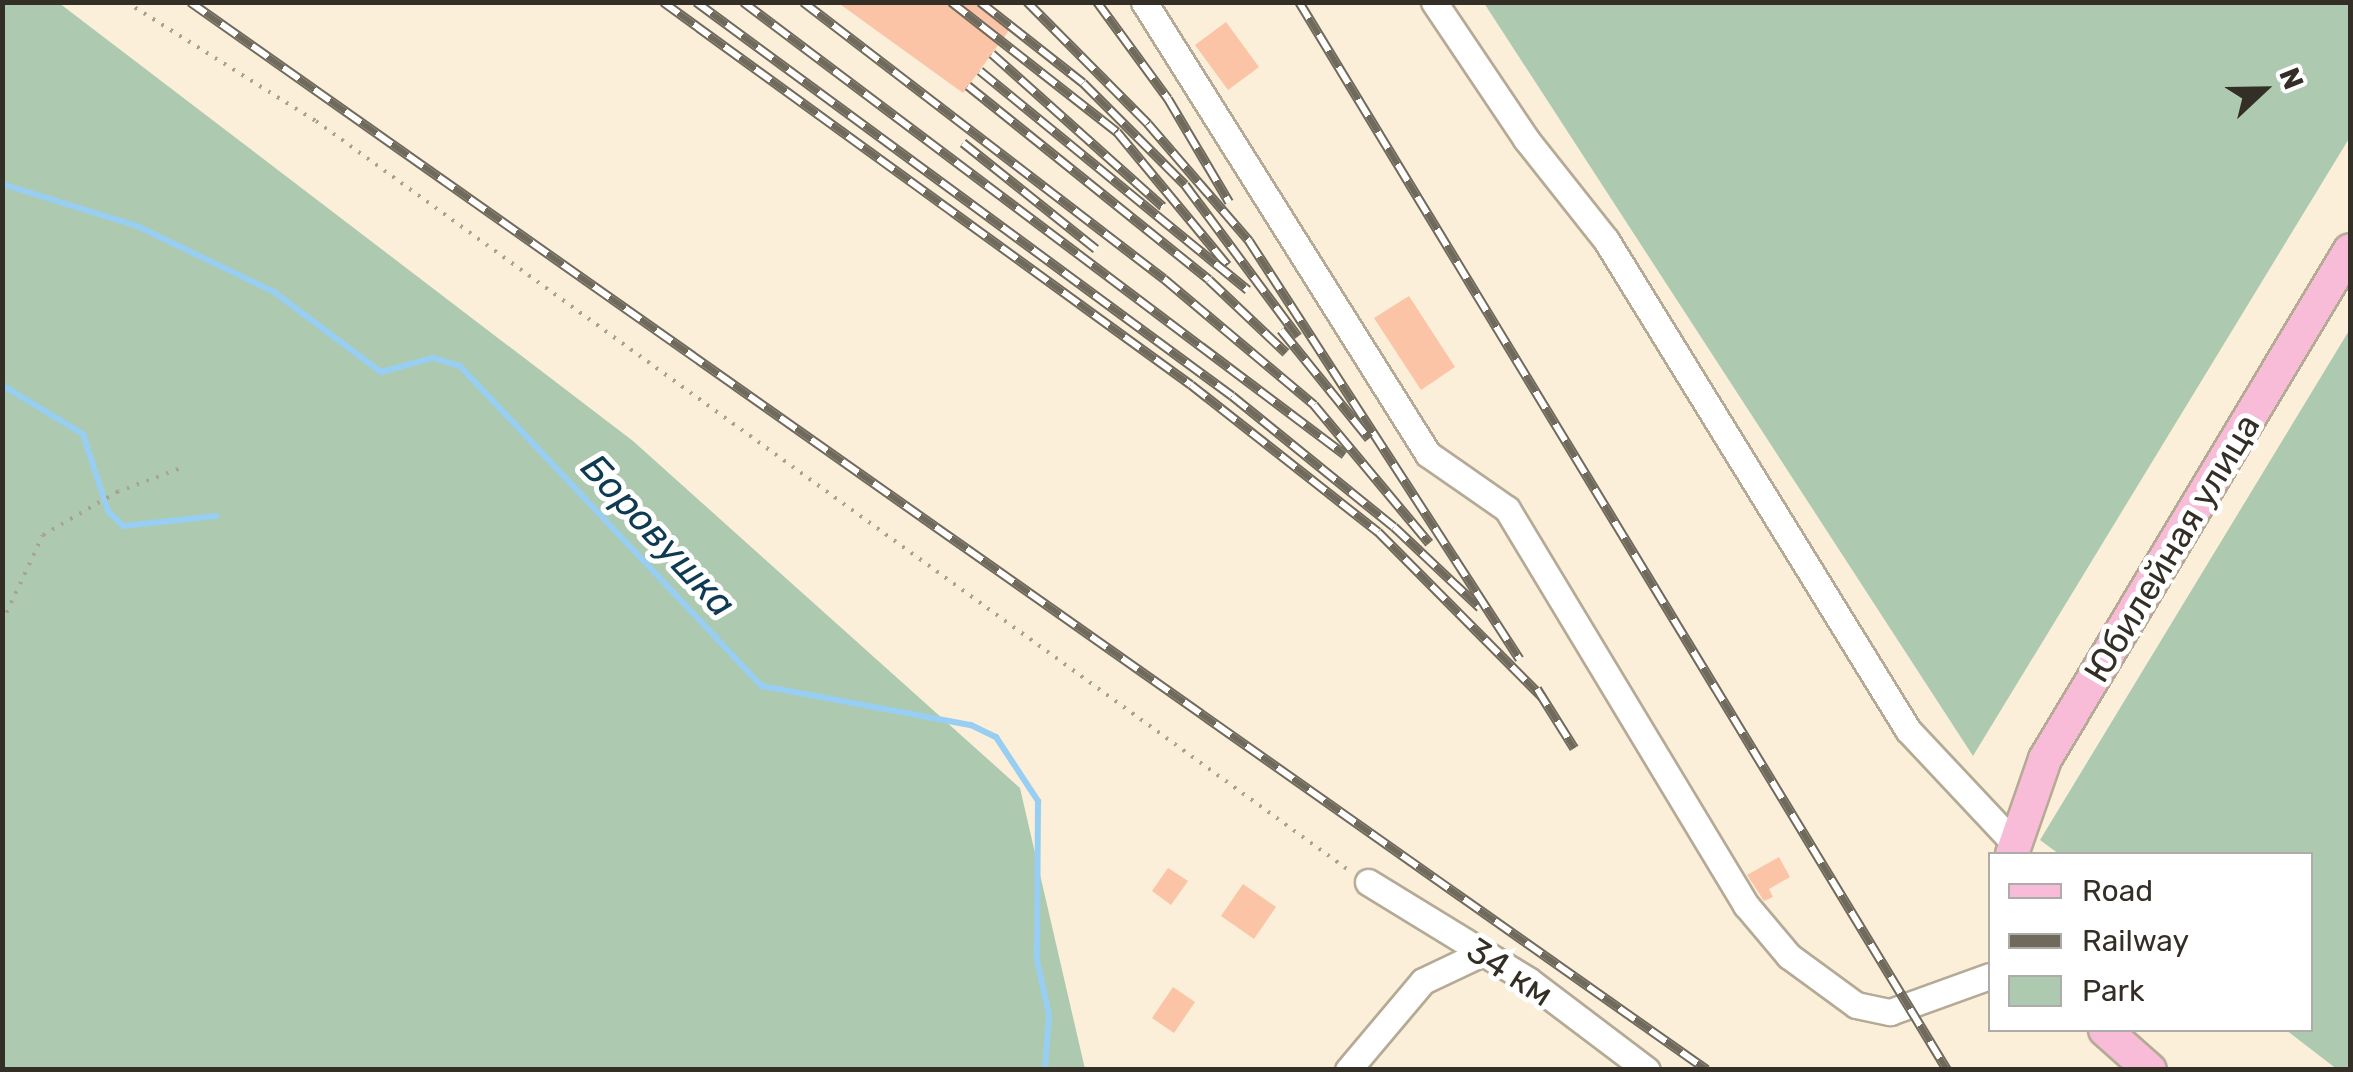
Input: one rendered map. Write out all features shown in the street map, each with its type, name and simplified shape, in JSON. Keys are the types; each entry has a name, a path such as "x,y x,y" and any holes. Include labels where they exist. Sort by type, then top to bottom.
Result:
{"main road":[{"name":"Юбилейная улица","path":"2013,848 2044,760 2350,250"},
{"path":"2107,1032 2150,1070"}],"street":[{"path":"1144,2 1428,454 1508,509 1746,905 1789,956 1856,1005 1890,1012 1988,977"},
{"path":"1434,2 1526,138 1606,240 1908,730 2013,848"},
{"name":"34 км","path":"1368,882 1528,980 1647,1070"},
{"path":"1348,1070 1422,981 1482,954"}],"path":[{"path":"126,2 316,122 928,561 1044,655 1368,882"},
{"path":"2,622 43,535 117,492 179,469"}],"green space":[{"path":"2,3 59,3 633,441 1020,788 1085,1069 3,1069"},
{"path":"1484,3 2350,3 2350,137 1973,756"},
{"path":"2350,329 2350,1069 2338,1070 2289,1032 2313,1032 2313,852 2056,852 2040,840"}],"building":[{"path":"837,2 973,2 1010,29 963,93"},
{"path":"1226,22 1259,67 1228,90 1195,45"},
{"path":"1409,296 1455,367 1421,390 1374,318"},
{"path":"1779,857 1790,877 1769,889 1773,897 1764,901 1747,875"},
{"path":"1168,868 1188,881 1171,905 1152,891"},
{"path":"1243,884 1276,907 1254,939 1221,916"},
{"path":"1173,987 1195,1002 1174,1033 1152,1018"}],"waterway":[{"name":"Боровушка","path":"2,184 137,226 274,292 381,372 433,358 460,366 762,686 971,725 996,737 1038,801 1037,960 1049,1015 1045,1070"},
{"path":"2,385 83,434 108,511 123,526 216,516"}],"railway":[{"path":"190,2 1707,1070"},
{"path":"663,2 1191,385 1378,532 1542,697"},
{"path":"696,2 1232,396 1394,527 1480,608"},
{"path":"743,2 1345,455"},
{"path":"803,2 1164,279 1314,405 1429,543"},
{"path":"951,2 1117,132 1227,265"},
{"path":"980,2 1083,83 1185,185 1298,337"},
{"path":"1027,2 1148,124 1249,241 1519,659"},
{"path":"1097,2 1168,99 1229,202"},
{"path":"1299,2 1947,1070"},
{"path":"992,54 1163,207"},
{"path":"980,71 1248,290"},
{"path":"968,86 1209,280 1286,353"},
{"path":"963,143 1096,249"},
{"path":"1281,330 1369,439"},
{"path":"1537,689 1574,748"}]}
